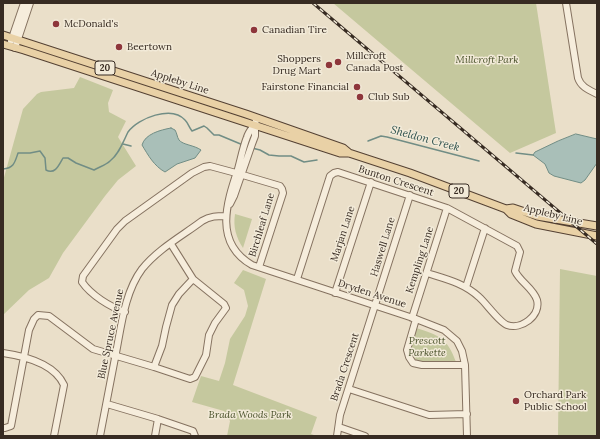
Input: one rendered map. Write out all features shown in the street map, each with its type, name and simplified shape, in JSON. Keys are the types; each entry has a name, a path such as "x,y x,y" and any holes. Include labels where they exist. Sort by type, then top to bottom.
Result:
{"main road":[{"name":"Appleby Line","path":"3,35 257,118 343,148 348,153"},
{"name":"Appleby Line","path":"9,46 329,150 340,153 348,153 432,181 506,209 513,208 537,216 597,226"},
{"name":"Appleby Line","path":"506,209 510,214 536,224 597,236"}],"street":[{"path":"15,39 24,3"},
{"path":"9,46 15,39 30,3"},
{"path":"566,3 578,78 585,88 597,94"},
{"name":"Dryden Avenue","path":"245,154 252,144 255,136 257,118"},
{"name":"Dryden Avenue","path":"255,126 247,135 245,154 229,196 229,205 226,216 227,233 237,253 246,261 259,267 439,327 453,337 462,351 466,365 467,436"},
{"name":"Birchleaf Lane","path":"125,312 109,306 85,287 82,282 83,276 117,229 192,173 204,167 210,166 239,173 280,186 282,189 283,193 259,267"},
{"name":"Bunton Crescent","path":"297,280 330,176 338,172 447,208 518,246 520,252 515,271 534,295 537,306 535,312 529,320 517,326 507,325 479,297 466,287 453,281 426,273"},
{"name":"Marjan Lane","path":"335,292 371,182"},
{"name":"Haswell Lane","path":"376,305 410,196"},
{"name":"Kempling Lane","path":"447,208 426,273 407,350 413,363 422,365 466,365"},
{"name":"Blue Spruce Avenue","path":"100,436 125,312 130,291 135,279 157,253 208,218 226,216"},
{"path":"466,287 485,228"},
{"path":"3,428 11,426 29,330 38,314 49,316 87,346 93,349 154,367 190,380 195,377 206,355 209,335 215,323 226,308 224,304 194,279 171,244"},
{"path":"154,367 162,346 172,305 179,294 194,279"},
{"name":"Brada Crescent","path":"337,436 340,415 376,305"},
{"path":"3,353 24,357 48,368 60,377 64,385 54,436"},
{"path":"349,389 429,415 467,414"},
{"path":"106,404 193,431 195,436"},
{"path":"155,436 158,419"},
{"path":"339,427 365,436"}],"green space":[{"name":"Millcroft Park","path":"333,3 536,3 556,133 510,153"},
{"path":"80,77 113,90 108,103 109,112 126,121 118,137 136,166 118,180 105,196 63,253 49,278 29,290 3,315 3,181 23,109 37,94 41,92 74,88"},
{"path":"235,214 252,219 243,248 236,232 234,223"},
{"path":"560,269 597,276 597,436 558,436"},
{"name":"Brada Woods Park","path":"243,270 266,279 233,385 317,417 311,434 317,436 227,436 230,421 224,411 192,402 201,376 219,381 225,363 230,339 245,316 248,306 244,290 234,283"},
{"name":"Prescott Parkette","path":"416,328 431,333 442,339 450,348 456,362 424,362 413,358 411,349"}],"water":[{"path":"171,128 175,130 178,139 181,142 201,150 195,158 177,164 165,172 154,163 142,145 146,138 150,135 158,131"},
{"path":"576,134 597,139 597,163 585,180 581,183 554,176 549,173 545,164 533,155 535,152"}],"waterway":[{"name":"Sheldon Creek","path":"3,169 12,166 18,153 40,151 45,158 46,170 54,170 63,158 68,158 94,170 107,164 116,155 128,132 139,122 155,115 164,114 179,116 186,121 192,131 204,126 214,135 219,135 243,145"},
{"name":"Sheldon Creek","path":"368,141 381,136 387,137 479,161"},
{"name":"Sheldon Creek","path":"123,144 131,146"},
{"name":"Sheldon Creek","path":"252,148 269,155 291,156 304,162 317,160"},
{"name":"Sheldon Creek","path":"516,153 533,155"}],"railway":[{"path":"313,3 597,244"}],"place":[{"name":"McDonald's","path":"56,24"},
{"name":"Canadian Tire","path":"254,30"},
{"name":"Beertown","path":"119,47"},
{"name":"Millcroft Canada Post","path":"338,62"},
{"name":"Shoppers Drug Mart","path":"329,65"},
{"name":"Fairstone Financial","path":"357,87"},
{"name":"Club Sub","path":"360,97"},
{"name":"Orchard Park Public School","path":"516,401"}]}
